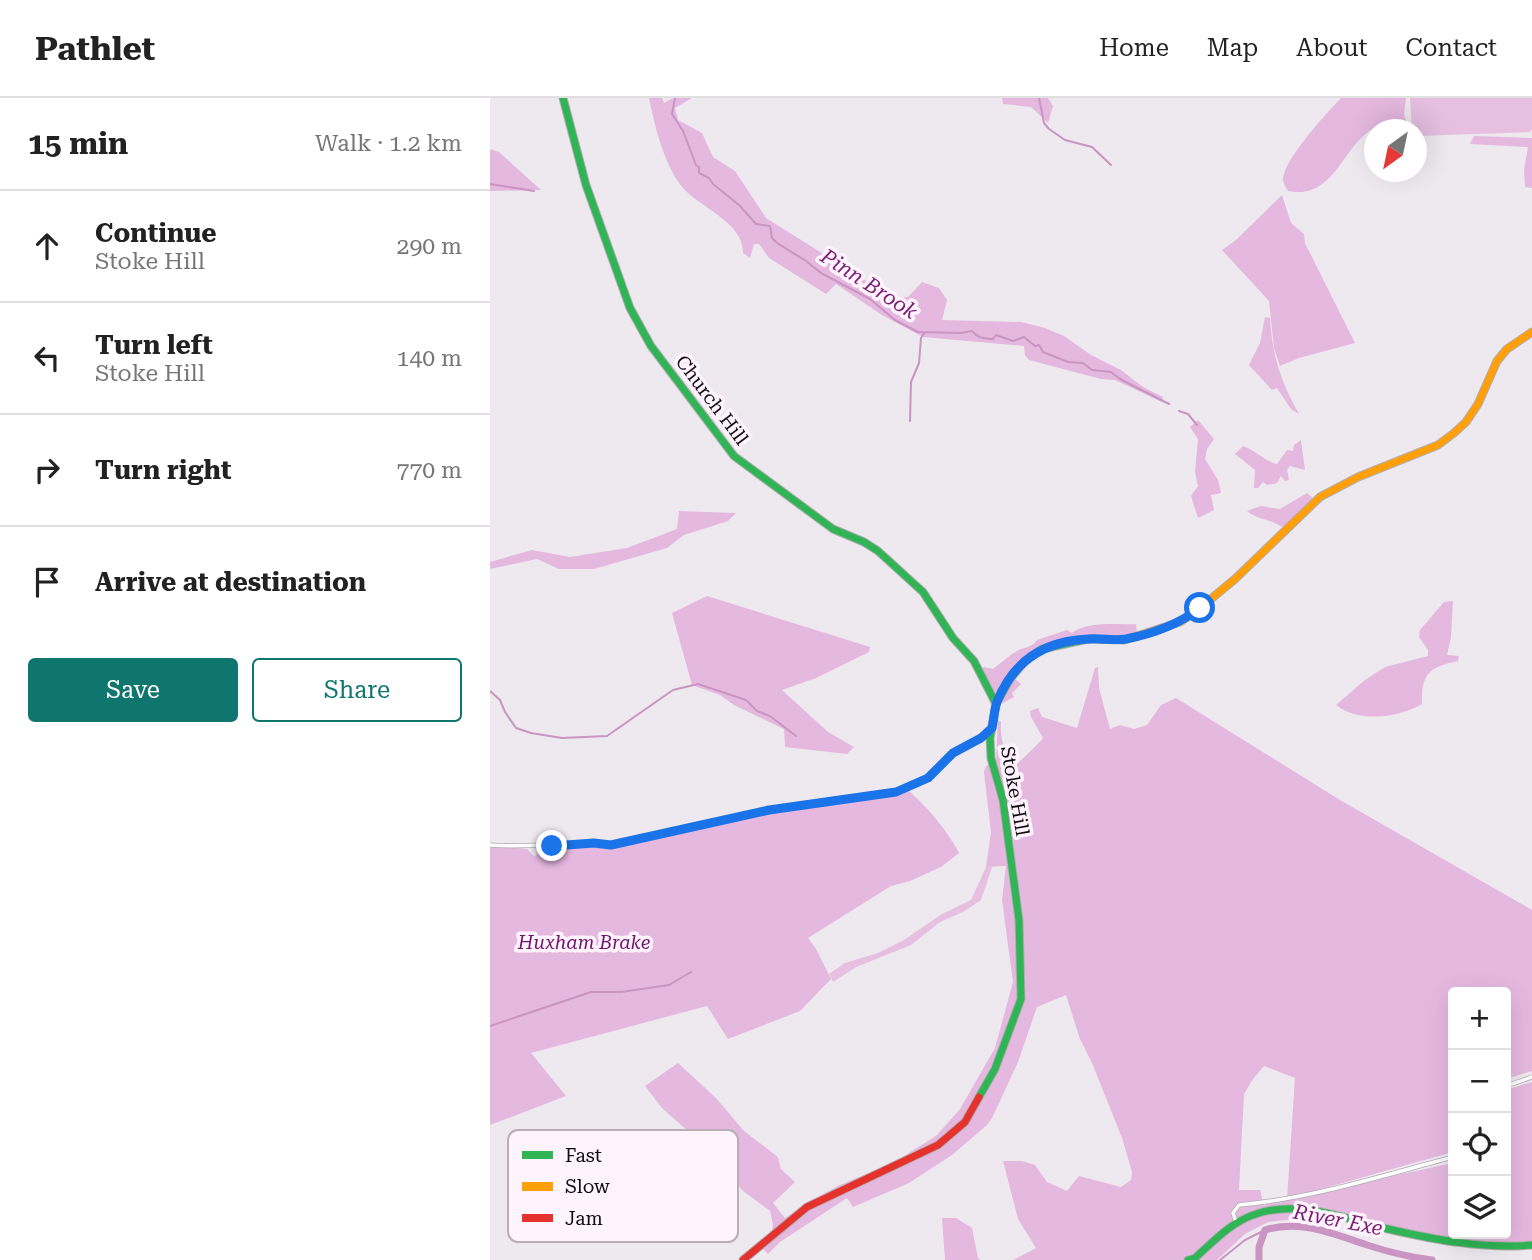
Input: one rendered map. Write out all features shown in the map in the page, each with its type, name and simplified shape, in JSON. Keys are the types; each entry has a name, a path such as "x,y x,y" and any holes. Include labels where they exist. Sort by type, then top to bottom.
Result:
{"street":[{"name":"Church Hill","path":"563,98 586,185 630,308 651,346 734,456 833,529 878,551 923,592 953,638 974,661 996,704"},
{"name":"Stoke Hill","path":"743,1260 807,1207 938,1145 965,1122 995,1069 1021,999 1019,920 1003,800 987,737 992,728 996,704 1010,678 1033,654 1064,643 1088,639 1124,640 1180,622 1235,579 1320,497 1358,477 1412,457 1446,440 1470,417 1497,361 1514,343 1532,332"},
{"path":"490,845 611,845 769,810 896,792 928,778 953,753 987,737"},
{"path":"1511,1084 1532,1077"},
{"path":"1236,1222 1233,1213 1238,1205 1293,1199 1448,1158"},
{"path":"1188,1260 1195,1258 1218,1235 1236,1222 1271,1209 1335,1215 1373,1226 1468,1244 1496,1247 1532,1245"}],"shaded area":[{"path":"1410,98 1532,98 1530,132 1427,136 1427,119 1411,119"},
{"path":"986,867 992,867 981,900 940,922 911,945 856,967 833,982 829,974 845,963 878,953 904,940 942,914 971,900"}],"green space":[{"path":"649,98 662,98 664,103 673,98 692,98 675,108 678,120 702,133 713,157 735,171 766,218 890,298 908,297 922,282 939,288 947,300 942,320 1021,322 1045,328 1064,336 1091,355 1121,370 1143,387 1163,397 1162,402 1115,380 1101,379 1029,360 1024,346 923,337 882,315 836,284 826,294 769,258 759,244 754,244 750,258 743,253 737,233 676,179 661,145"},
{"path":"1002,98 1048,98 1053,106 1048,123 1031,107 1003,104"},
{"path":"1341,98 1406,98 1405,119 1364,119 1364,135 1332,175 1321,185 1306,191 1288,191 1283,181 1285,172 1306,138"},
{"path":"1474,136 1532,138 1532,188 1525,187 1524,170 1528,147 1470,144"},
{"path":"490,149 499,152 541,190 490,191"},
{"path":"1282,195 1291,223 1304,234 1305,243 1355,343 1280,366 1274,348 1269,301 1222,250"},
{"path":"1265,317 1270,318 1278,368 1299,414 1291,409 1277,388 1272,390 1249,365 1260,343"},
{"path":"1198,420 1214,439 1207,449 1205,459 1218,480 1221,493 1211,495 1214,510 1198,518 1191,496 1198,486 1195,472 1198,439 1190,427"},
{"path":"1301,440 1305,470 1290,466 1287,470 1289,480 1285,481 1281,476 1277,483 1267,485 1263,482 1258,488 1254,488 1255,470 1235,454 1243,446 1277,464 1287,450 1293,451 1294,445"},
{"path":"1307,493 1313,498 1311,503 1282,527 1247,511 1261,506 1280,509"},
{"path":"679,511 736,513 728,521 684,535 667,548 594,569 559,569 537,559 490,569 490,562 532,550 570,557 627,548 677,529"},
{"path":"707,596 870,647 869,652 816,678 782,690 828,732 854,747 847,754 785,747 784,729 734,705 720,695 692,685 672,613"},
{"path":"1453,601 1447,655 1459,656 1458,661 1440,666 1429,674 1423,685 1422,704 1402,713 1378,716 1355,714 1336,705 1385,667 1428,656 1428,650 1419,637 1420,630 1444,602"},
{"path":"1136,624 1137,634 1076,638 1044,647 1026,659 1010,675 1021,684 1012,693 1014,697 1003,703 1000,699 993,701 978,673 984,667 993,669 1037,640 1067,630 1072,633 1094,625"},
{"path":"1098,667 1099,688 1110,729 1120,725 1134,729 1147,725 1161,705 1176,698 1340,800 1532,910 1532,1071 1511,1077 1511,987 1448,987 1448,1153 1289,1198 1448,1164 1448,1239 1511,1239 1511,1088 1532,1082 1532,1245 1464,1243 1335,1215 1268,1222 1245,1234 1217,1260 1013,1260 1036,1248 1018,1219 1003,1161 1022,1161 1035,1165 1047,1182 1067,1191 1079,1176 1121,1187 1131,1180 1132,1172 1122,1138 1080,1039 1066,995 1037,1007 1018,1062 992,1118 952,1155 909,1183 853,1207 847,1198 780,1242 768,1254 761,1247 770,1240 773,1225 770,1211 738,1185 738,1130 687,1130 662,1108 645,1086 678,1063 716,1098 744,1131 778,1157 781,1169 795,1182 773,1203 785,1218 840,1185 893,1163 936,1136 960,1109 995,1048 1013,982 1002,900 1006,866 986,867 991,832 984,772 986,766 996,761 998,721 1001,721 1005,750 1016,764 1043,738 1030,711 1038,708 1042,717 1077,728 1095,668","holes":["1264,1066 1295,1078 1287,1199 1268,1202 1264,1206 1260,1190 1239,1190 1244,1094"]},
{"name":"Huxham Brake","path":"903,786 934,817 959,853 941,867 891,886 808,938 831,979 800,1011 728,1039 707,1006 531,1053 566,1096 490,1125 490,845 527,849 535,857 540,848 611,843 752,810 862,798"},
{"path":"942,1218 956,1218 972,1228 980,1260 945,1260"}],"waterway":[{"name":"Pinn Brook","path":"675,98 672,114 683,131 699,167 699,173 709,178 756,224 770,226 772,238 777,243 821,273 870,299 895,320 918,332 972,331 981,338 993,339 996,335 1013,341 1024,337 1035,346 1039,345 1043,352 1068,362 1083,363 1092,370 1111,372 1169,404"},
{"path":"1039,98 1044,123 1049,129 1065,140 1092,147 1111,165"},
{"path":"490,184 534,191"},
{"path":"910,421 911,382 919,363 921,338 925,332"},
{"name":"Pinn Brook","path":"1179,411 1188,414 1197,425"},
{"path":"490,691 500,700 516,728 562,738 607,736 673,690 698,684 746,700 757,711 770,716 796,736"},
{"path":"490,1026 591,992 621,992 669,985 691,972"},
{"name":"River Exe","path":"1259,1260 1259,1247 1265,1230 1291,1226 1317,1229 1383,1250 1432,1260"},
{"path":"1220,1260 1245,1240 1265,1230"}],"traffic: fast":[{"path":"563,98 586,185 630,308 651,346 734,456 833,529 878,551 923,592 953,638 974,661 996,704"},
{"path":"979,1097 995,1069 1021,999 1019,920 1003,800 991,758 990,738 996,704 1010,679 1025,661 1042,649 1088,639 1124,640 1134,637"},
{"path":"1188,1260 1195,1258 1223,1233 1247,1217 1272,1210 1289,1209 1322,1212 1442,1240 1478,1245 1532,1245"}],"traffic: slow":[{"path":"1134,637 1180,622 1194,613 1235,579 1320,497 1358,477 1438,445 1454,433 1466,422 1478,404 1497,361 1507,349 1532,332"}],"traffic: jam":[{"path":"743,1260 807,1207 938,1145 965,1122 979,1097"}],"route":[{"path":"552,846 594,843 611,845 769,810 825,804 908,788 928,778 953,753 981,738 992,728 999,697 1010,678 1033,654 1064,643 1088,639 1124,640 1180,622 1200,608"}]}
